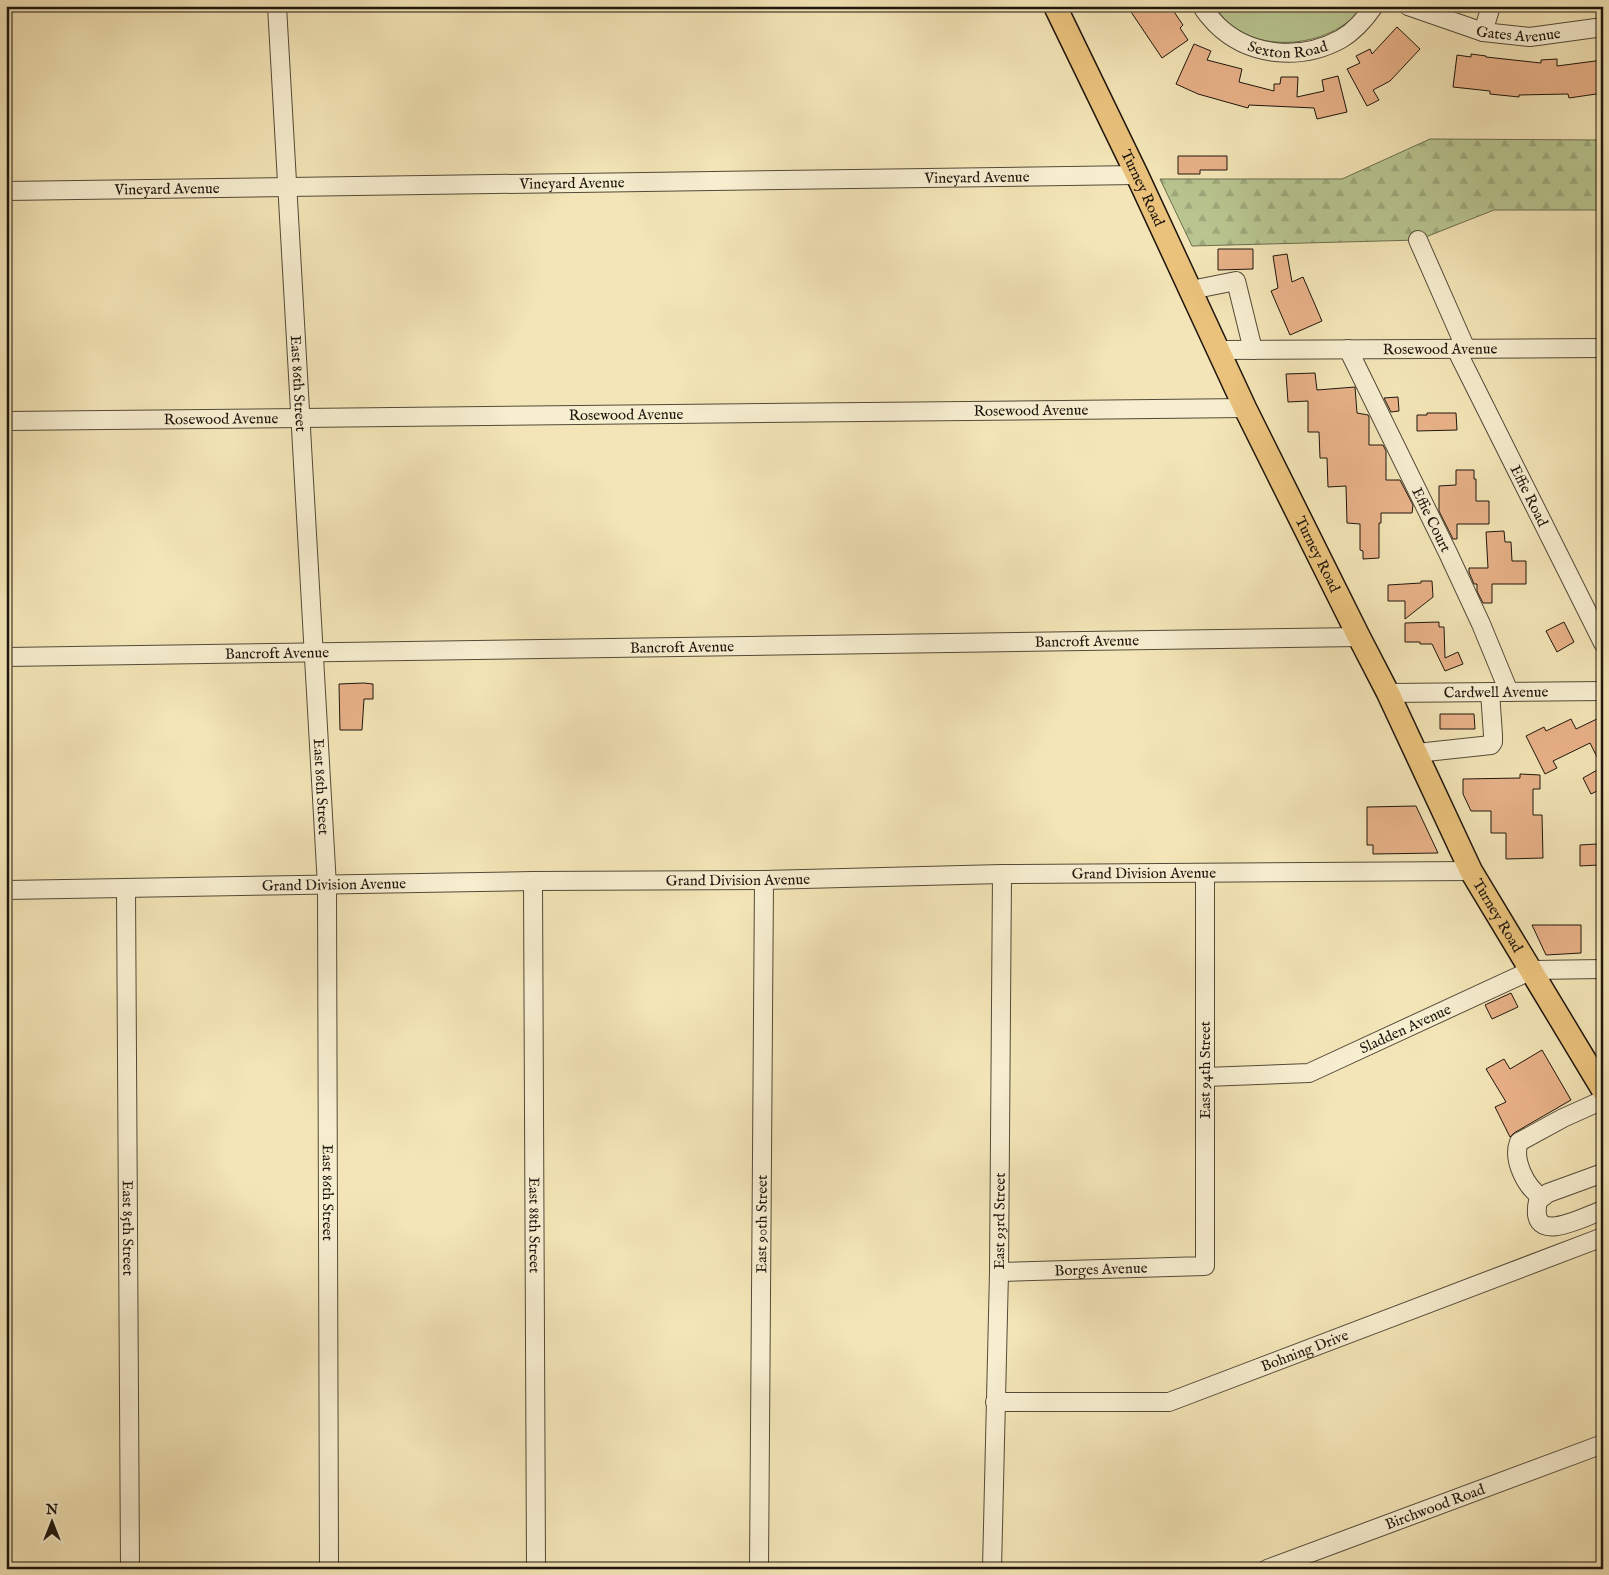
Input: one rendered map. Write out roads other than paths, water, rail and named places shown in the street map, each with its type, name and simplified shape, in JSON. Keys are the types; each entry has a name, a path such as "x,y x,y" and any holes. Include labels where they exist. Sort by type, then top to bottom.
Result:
{"main road":[{"name":"Turney Road","path":"1055,6 1137,175 1245,408 1388,693 1471,871 1603,1090"}],"street":[{"name":"East 86th Street","path":"277,6 328,886 329,1569"},
{"name":"Sexton Road","path":"1202,6 1205,13 1227,35 1254,48 1280,53 1310,51 1342,39 1362,23 1374,6"},
{"name":"Gates Avenue","path":"1408,6 1483,32 1530,37 1603,27"},
{"path":"1483,32 1491,6"},
{"name":"Vineyard Avenue","path":"6,191 1137,175"},
{"name":"Effie Road","path":"1418,240 1461,349 1603,642"},
{"path":"1191,290 1236,281 1253,350"},
{"name":"Rosewood Avenue","path":"1219,350 1603,348"},
{"name":"Effie Court","path":"1348,349 1448,553 1481,624 1509,692"},
{"name":"Rosewood Avenue","path":"6,421 300,416 1245,408"},
{"name":"Bancroft Avenue","path":"6,657 1359,638"},
{"name":"Cardwell Avenue","path":"1388,693 1603,691"},
{"path":"1416,753 1490,745 1493,742 1490,692"},
{"name":"Grand Division Avenue","path":"6,890 533,881 764,880 1002,874 1471,871"},
{"name":"East 93rd Street","path":"992,1569 999,1272 1002,874"},
{"name":"East 94th Street","path":"1205,874 1205,1266"},
{"name":"East 90th Street","path":"759,1569 764,880"},
{"name":"East 88th Street","path":"533,881 536,1569"},
{"name":"East 85th Street","path":"126,888 130,1569"},
{"name":"Sladden Avenue","path":"1205,1076 1309,1073 1532,970 1603,968"},
{"path":"1541,1197 1532,1191 1524,1176 1517,1154 1518,1144 1546,1127 1603,1100"},
{"path":"1603,1173 1541,1197 1537,1205 1538,1217 1544,1226 1548,1227 1567,1224 1603,1210"},
{"path":"1548,1227 1558,1254"},
{"name":"Bohning Drive","path":"995,1402 1169,1402 1603,1237"},
{"name":"Borges Avenue","path":"999,1272 1205,1266"},
{"name":"Birchwood Road","path":"1267,1569 1603,1444"}]}
